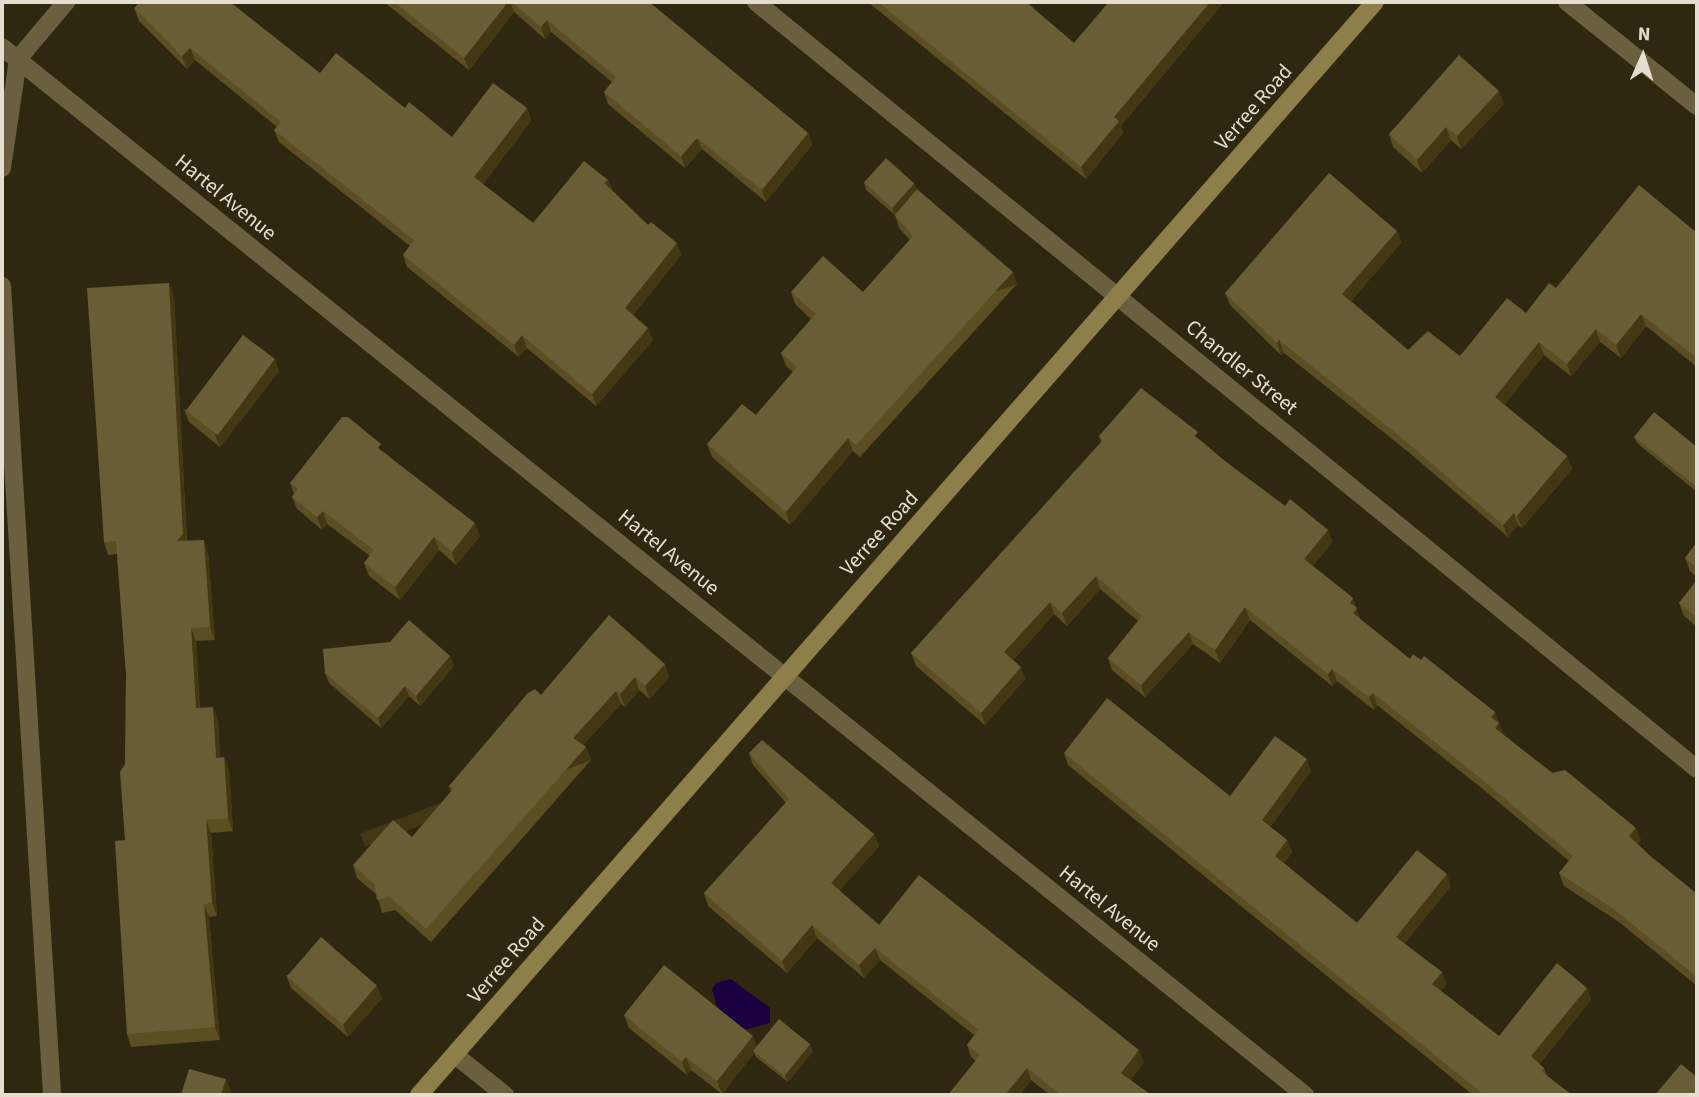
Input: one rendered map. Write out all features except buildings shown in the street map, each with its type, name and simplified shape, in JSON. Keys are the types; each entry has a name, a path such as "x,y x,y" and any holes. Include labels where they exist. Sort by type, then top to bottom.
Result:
{"main road":[{"name":"Verree Road","path":"419,1095 1375,2"}],"street":[{"path":"2,168 18,60 66,2"},
{"name":"Chandler Street","path":"756,2 1697,769"},
{"path":"1567,2 1697,106"},
{"name":"Hartel Avenue","path":"2,47 785,674 1305,1095"},
{"path":"2,286 52,1095"},
{"path":"455,1055 505,1095"}],"shaded area":[{"path":"731,979 770,1008 770,1023 744,1030 718,1010 712,990 716,983"}]}
